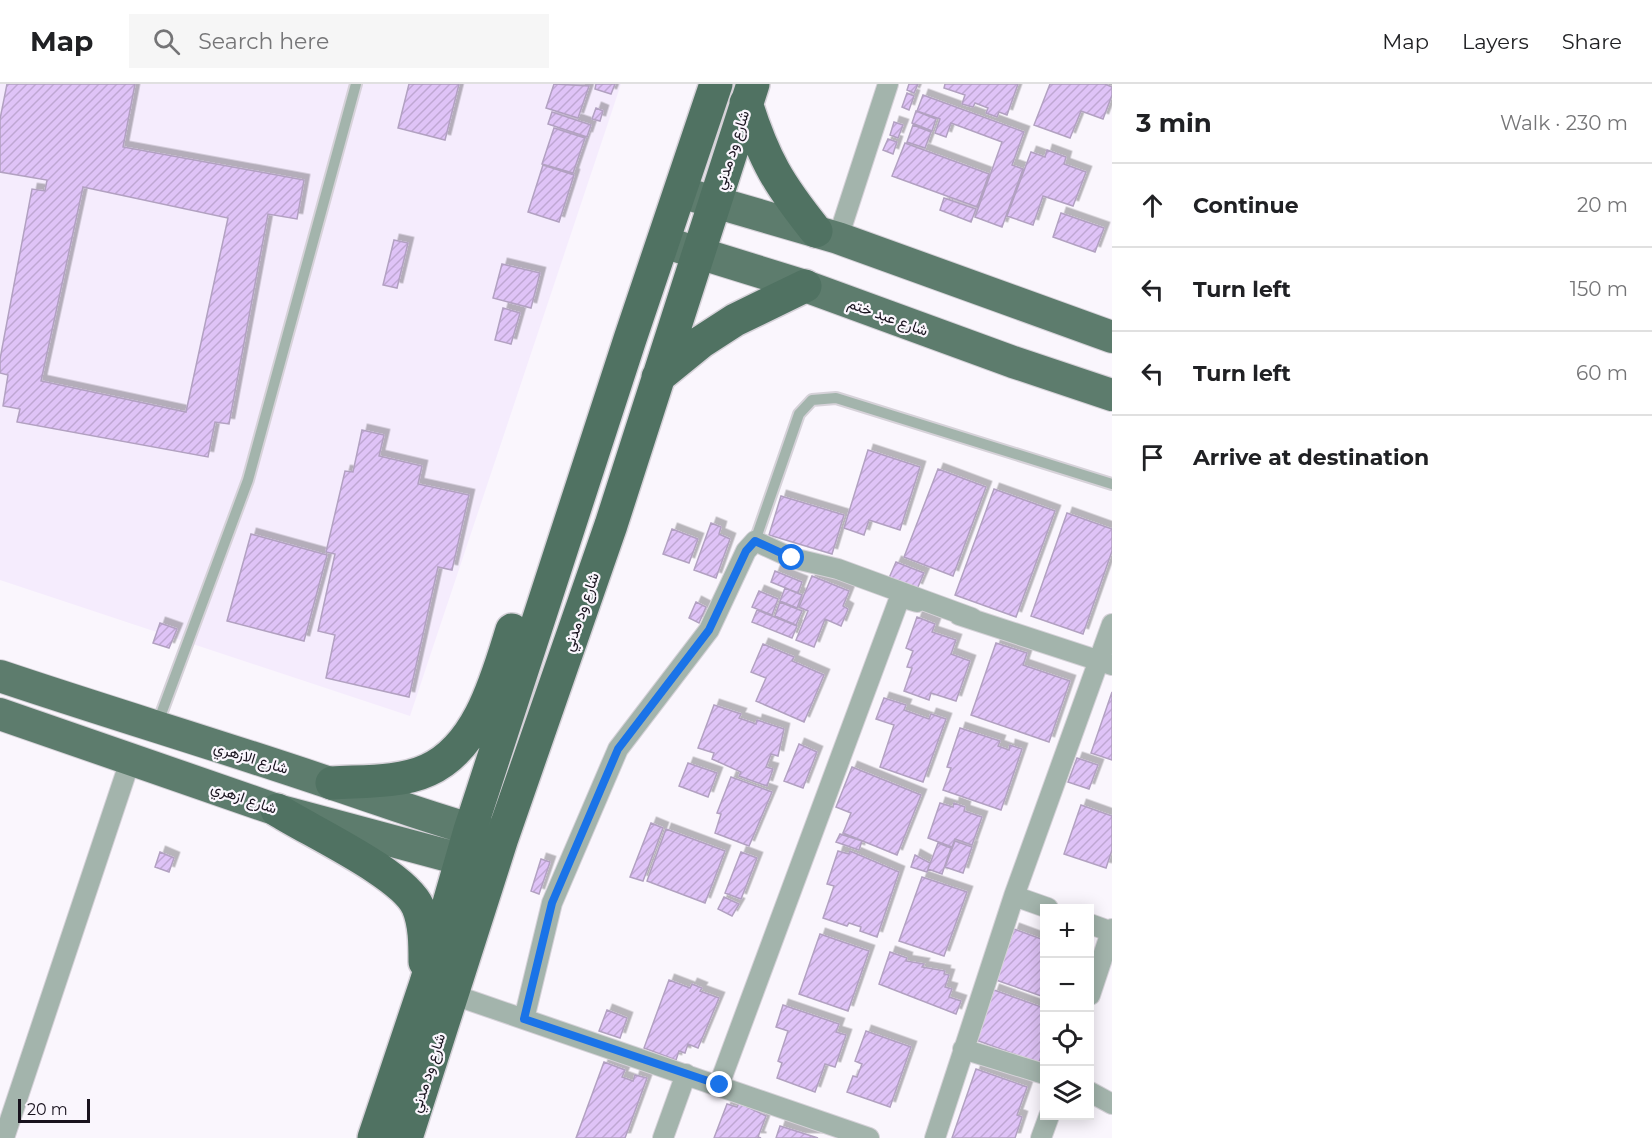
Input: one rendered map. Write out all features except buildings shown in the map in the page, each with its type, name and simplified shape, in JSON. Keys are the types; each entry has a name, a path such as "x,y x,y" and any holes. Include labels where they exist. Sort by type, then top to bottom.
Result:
{"highway":[{"name":"شارع ود مدني","path":"411,1137 466,845 630,339 716,84"},
{"name":"شارع ود مدني","path":"374,1138 498,853 611,525 700,254 749,94"},
{"path":"749,94 761,148 775,176 827,235"},
{"path":"658,377 700,342 735,320 805,286"},
{"path":"332,783 377,780 428,770 452,754 465,738 489,696 501,664 553,504 603,369 630,339"},
{"path":"277,810 373,865 408,892 418,906 440,989"}],"main road":[{"path":"680,192 827,235 1110,330"},
{"name":"شارع عبد ختم","path":"663,242 805,286 1012,362 1112,395"},
{"name":"شارع الازهري","path":"0,676 156,729 332,783 382,803 466,845 498,853"},
{"name":"شارع ازهري","path":"0,714 277,810 466,845"}],"street":[{"path":"827,235 888,84"},
{"path":"524,1019 552,903 618,749 709,630 746,551 755,541 792,558 838,569 972,618 1106,663"},
{"path":"720,1085 900,597 972,618"},
{"path":"935,1138 1014,896 1106,663 1112,624"},
{"path":"4,1138 131,758"},
{"path":"1014,896 1040,906"},
{"path":"1094,926 1112,931 1094,981"},
{"path":"440,989 869,1138"},
{"path":"963,1049 1040,1073"},
{"path":"663,1138 686,1074"},
{"path":"1094,1095 1112,1104"},
{"path":"1041,1138 1048,1120"}],"lane":[{"path":"156,729 248,480 356,84"},
{"path":"755,541 799,414 812,400 836,398 1112,484"}],"shaded area":[{"path":"0,84 621,84 410,716 0,580"}],"route":[{"path":"720,1085 524,1019 552,903 618,749 709,630 746,551 755,541 792,558"}]}
